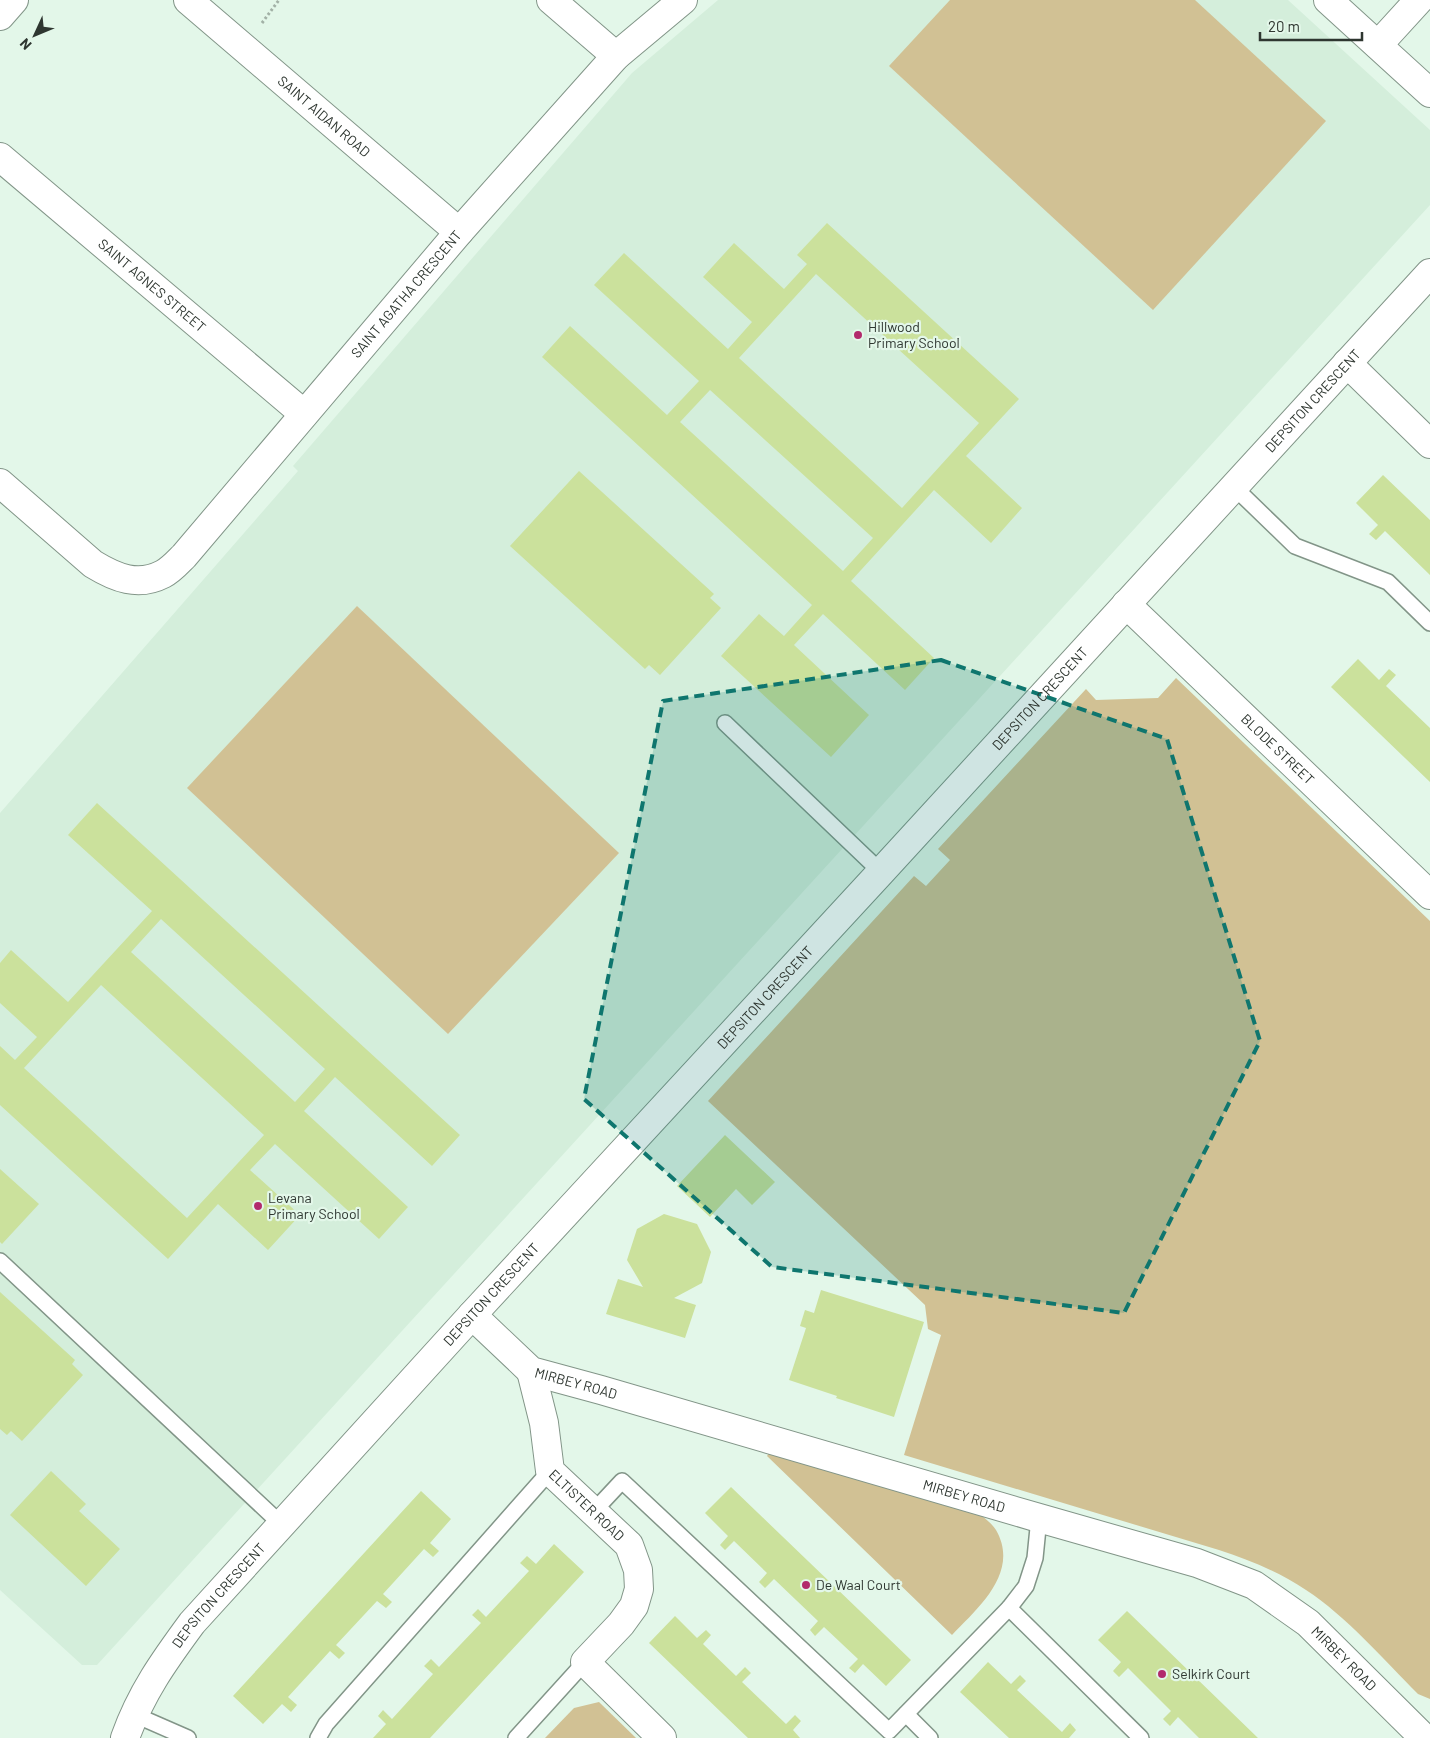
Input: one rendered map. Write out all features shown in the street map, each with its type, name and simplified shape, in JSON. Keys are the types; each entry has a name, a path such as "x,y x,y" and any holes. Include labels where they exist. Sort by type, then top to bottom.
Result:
{"street":[{"path":"0,16 14,0"},
{"name":"SAINT AIDAN ROAD","path":"188,0 459,232"},
{"path":"551,0 616,56"},
{"name":"SAINT AGATHA CRESCENT","path":"0,483 93,564 110,574 130,581 147,580 165,573 184,556 459,232 616,56 683,0"},
{"path":"1328,0 1430,93"},
{"path":"1378,45 1420,0"},
{"name":"SAINT AGNES STREET","path":"0,158 304,414"},
{"name":"DEPSITON CRESCENT","path":"130,1726 156,1672 192,1623 1430,273"},
{"path":"1347,363 1430,444"},
{"name":"BLODE STREET","path":"1126,604 1430,895"},
{"name":"MIRBEY ROAD","path":"472,1316 531,1371 620,1395 1197,1563 1254,1585 1308,1623 1425,1738"},
{"name":"ELTISTER ROAD","path":"531,1371 544,1424 550,1471 629,1545 638,1570 639,1589 634,1606 621,1624 585,1662"},
{"path":"585,1662 662,1738"},
{"path":"1425,1738 1430,1736"}],"lane":[{"path":"1234,487 1295,546 1388,582 1430,623"},
{"path":"726,723 881,872"},
{"path":"0,1261 281,1524"},
{"path":"318,1738 332,1716 550,1471"},
{"path":"593,1512 622,1481 889,1731 1009,1608 1026,1586 1035,1558 1039,1518"},
{"path":"1009,1608 1141,1738"},
{"path":"516,1738 585,1662"},
{"path":"906,1714 930,1738"},
{"path":"130,1726 188,1738"}],"highlighted area":[{"path":"941,660 1167,739 1260,1041 1124,1313 772,1267 584,1099 663,701"}],"shaded area":[{"path":"718,0 1288,0 1430,130 1430,205 97,1665 82,1665 0,1590 0,813 298,471 293,466 632,73"},
{"path":"950,0 1195,0 1326,121 1153,310 889,66"},
{"path":"357,606 619,853 448,1034 187,788"},
{"path":"1176,678 1430,921 1430,1699 1418,1694 1336,1612 1306,1590 1275,1572 1219,1550 904,1455 941,1335 928,1329 925,1305 708,1101 914,876 926,886 950,860 938,849 1086,689 1096,700 1158,698"},
{"path":"769,1453 982,1516 995,1528 1002,1545 1003,1560 1000,1574 993,1588 974,1613 952,1635 767,1456"},
{"path":"599,1702 636,1738 545,1738 574,1708"}],"building":[{"path":"827,223 1019,399 966,456 1022,508 991,543 934,490 851,581 934,658 905,690 823,614 794,645 869,715 831,757 721,656 759,614 784,636 812,605 542,357 570,326 667,415 699,381 594,285 624,253 728,349 752,322 703,277 734,243 784,289 807,264 797,255","holes":["816,274 979,423 902,508 739,358","710,390 873,538 843,571 680,422"]},
{"path":"579,471 714,594 710,598 721,608 660,675 649,665 645,669 510,546"},
{"path":"1383,475 1430,520 1430,575 1385,531 1376,540 1369,534 1378,525 1356,503"},
{"path":"1358,659 1379,680 1389,669 1396,675 1386,686 1430,728 1430,782 1331,687"},
{"path":"97,803 460,1135 432,1166 335,1077 304,1111 408,1207 379,1239 275,1144 250,1170 300,1215 268,1250 218,1204 168,1259 0,1105 0,1046 15,1060 37,1037 0,1003 0,963 11,950 68,1002 152,911 68,835","holes":["161,919 325,1069 295,1102 131,952","101,985 264,1135 187,1218 24,1068"]},
{"path":"725,1135 775,1182 752,1205 736,1189 710,1217 677,1186"},
{"path":"0,1169 39,1204 2,1244 0,1242"},
{"path":"664,1214 697,1224 711,1252 702,1283 674,1298 696,1305 685,1338 606,1314 618,1279 643,1287 627,1260 637,1229"},
{"path":"821,1290 924,1322 894,1417 789,1380 806,1328 800,1326 805,1310 814,1313"},
{"path":"0,1292 75,1360 72,1364 83,1375 22,1441 11,1431 7,1435 0,1429"},
{"path":"51,1471 86,1504 79,1511 120,1549 86,1586 10,1515"},
{"name":"De Waal Court","path":"731,1487 911,1660 886,1686 863,1664 855,1673 849,1668 858,1659 824,1627 815,1636 810,1630 818,1621 774,1579 765,1588 759,1582 767,1573 734,1541 725,1550 720,1545 728,1536 705,1513"},
{"path":"421,1491 451,1519 430,1543 439,1551 433,1557 424,1549 383,1594 392,1602 386,1608 377,1601 336,1645 345,1653 339,1659 330,1651 288,1697 297,1705 291,1712 282,1704 263,1724 233,1696"},
{"path":"554,1544 584,1572 430,1738 373,1738 386,1724 378,1716 383,1710 392,1719 433,1674 424,1666 431,1659 439,1667 481,1623 472,1615 478,1609 486,1617 529,1571 520,1563 527,1556 536,1564"},
{"name":"Selkirk Court","path":"1127,1611 1258,1738 1199,1738 1178,1717 1170,1726 1163,1719 1171,1711 1128,1668 1119,1677 1113,1671 1121,1662 1098,1640"},
{"path":"675,1616 697,1638 706,1630 711,1635 703,1644 736,1676 745,1667 751,1673 742,1682 786,1724 795,1715 801,1721 793,1730 800,1738 748,1738 649,1643"},
{"path":"988,1662 1011,1684 1020,1675 1026,1681 1017,1690 1062,1732 1070,1723 1076,1730 1069,1738 1009,1738 960,1692"}],"place":[{"name":"Hillwood Primary School","path":"858,335"},
{"name":"Levana Primary School","path":"258,1206"},
{"name":"De Waal Court","path":"806,1585"},
{"name":"Selkirk Court","path":"1162,1674"}]}
